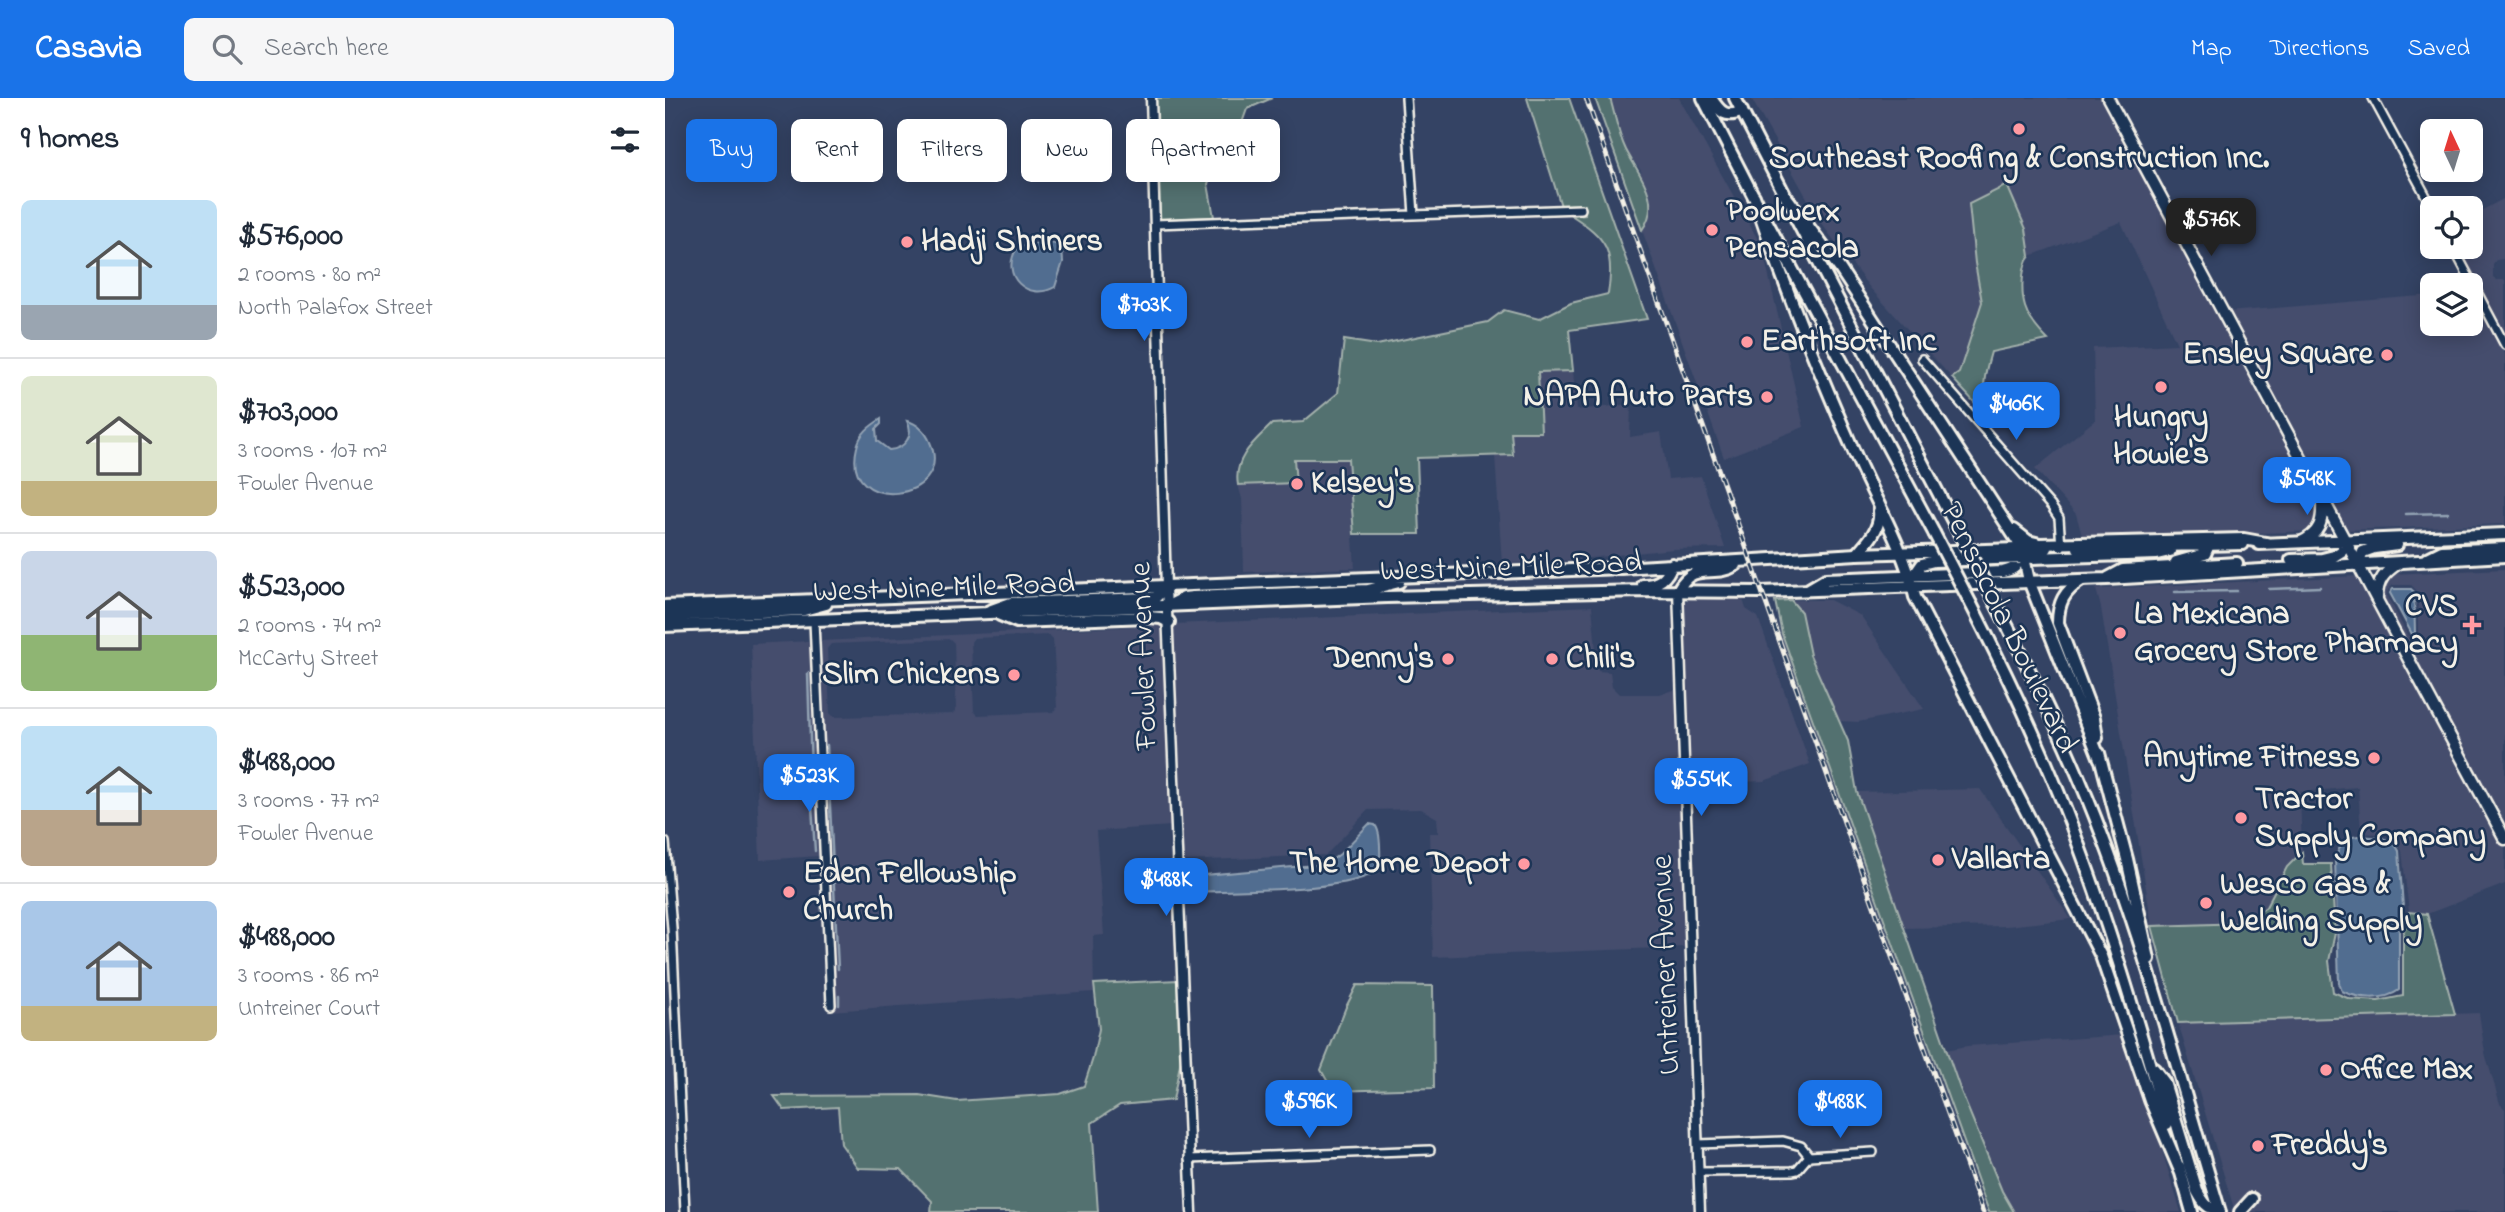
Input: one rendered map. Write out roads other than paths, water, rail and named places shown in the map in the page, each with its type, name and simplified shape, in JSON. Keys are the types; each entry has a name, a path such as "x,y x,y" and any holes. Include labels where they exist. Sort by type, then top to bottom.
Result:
{"main road":[{"name":"Pensacola Boulevard","path":"1703,98 1934,533 2025,713 2079,843 2148,1059 2192,1212"},
{"path":"1711,98 1726,115 1742,111"},
{"name":"Pensacola Boulevard","path":"1735,98 1816,260 2026,661 2080,781 2121,889 2220,1211"},
{"path":"2108,98 2505,839"},
{"path":"1785,195 1840,269 2010,527 2100,759 2127,859 2165,1030"},
{"path":"1754,196 1773,257 1831,400 1912,579 1915,597 2101,956 2150,1100 2181,1173"},
{"path":"2301,542 2316,534 2319,528 2323,517 2321,498"},
{"path":"1857,554 1870,541 1880,518 1877,501"},
{"path":"2010,527 2028,541 2061,546 2244,539 2266,543"},
{"path":"2358,565 2363,552 2374,548 2500,541 2505,536"},
{"name":"West Nine Mile Road","path":"665,606 1426,576 1899,552 2022,555 2061,546 2190,546 2505,536"},
{"path":"2106,579 2123,570 2322,559 2342,551 2345,540"},
{"path":"2156,568 2205,554 2209,545"},
{"path":"2022,555 2157,554 2190,546"},
{"path":"2420,561 2442,551 2505,548"},
{"path":"1912,579 2003,572 2014,569 2022,555"},
{"path":"1912,579 2082,580 2505,556"},
{"path":"1678,590 1684,580 1700,570 1730,568 1741,561"},
{"path":"2377,602 2378,582 2388,570 2399,563"},
{"path":"1569,593 1581,586 1656,583 1668,575 1672,565"},
{"path":"1168,607 1184,598 1368,590 1426,576"},
{"name":"West Nine Mile Road","path":"665,626 1569,593 1807,590 1826,579 1912,579"},
{"path":"2082,580 2062,598 2058,607 2058,623 2094,718 2100,759"},
{"path":"979,614 1011,603 1156,597 1166,587"},
{"path":"665,616 804,610 842,599"},
{"path":"997,614 1017,622 1148,617 1169,622"},
{"path":"2148,1059 2164,1082 2197,1191 2204,1204 2220,1211"},
{"path":"2240,1212 2252,1199"}],"street":[{"name":"Fowler Avenue","path":"1151,98 1166,587 1192,1212"},
{"path":"1406,98 1414,215"},
{"path":"2372,98 2426,196"},
{"path":"1155,224 1581,209"},
{"path":"2459,259 2505,345"},
{"path":"1922,359 2051,506 2059,518 2061,546"},
{"name":"Untreiner Avenue","path":"1678,590 1700,1212"},
{"path":"665,596 665,606"},
{"path":"814,621 831,1006"},
{"path":"665,842 685,1212"},
{"path":"1698,1144 1783,1140 1801,1146 1809,1156"},
{"path":"1189,1158 1430,1150"},
{"path":"1699,1172 1791,1171 1797,1170 1809,1156 1873,1152"}],"waterway":[{"path":"2405,514 2448,513"},
{"path":"2269,589 2320,587"},
{"path":"2175,592 2237,591"},
{"path":"808,673 811,772"},
{"path":"827,745 838,969"},
{"path":"811,792 815,851"},
{"path":"839,996 839,1005"}],"railway":[{"path":"1586,98 1983,1212"}],"place":[{"name":"Southeast Roofing & Construction Inc.","path":"2019,129"},
{"name":"Poolwerx Pensacola","path":"1712,230"},
{"name":"Hadji Shriners","path":"907,242"},
{"name":"Earthsoft Inc","path":"1747,342"},
{"name":"Ensley Square","path":"2387,355"},
{"name":"Hungry Howie's","path":"2161,387"},
{"name":"NAPA Auto Parts","path":"1767,397"},
{"name":"Kelsey's","path":"1297,484"},
{"name":"CVS Pharmacy","path":"2472,625"},
{"name":"La Mexicana Grocery Store","path":"2120,633"},
{"name":"Denny's","path":"1448,659"},
{"name":"Chili's","path":"1552,659"},
{"name":"Slim Chickens","path":"1014,675"},
{"name":"Anytime Fitness","path":"2374,758"},
{"name":"Tractor Supply Company","path":"2241,818"},
{"name":"Vallarta","path":"1938,860"},
{"name":"The Home Depot","path":"1524,864"},
{"name":"Eden Fellowship Church","path":"789,892"},
{"name":"Wesco Gas & Welding Supply","path":"2206,903"},
{"name":"Office Max","path":"2326,1070"},
{"name":"Freddy's","path":"2258,1146"}]}
